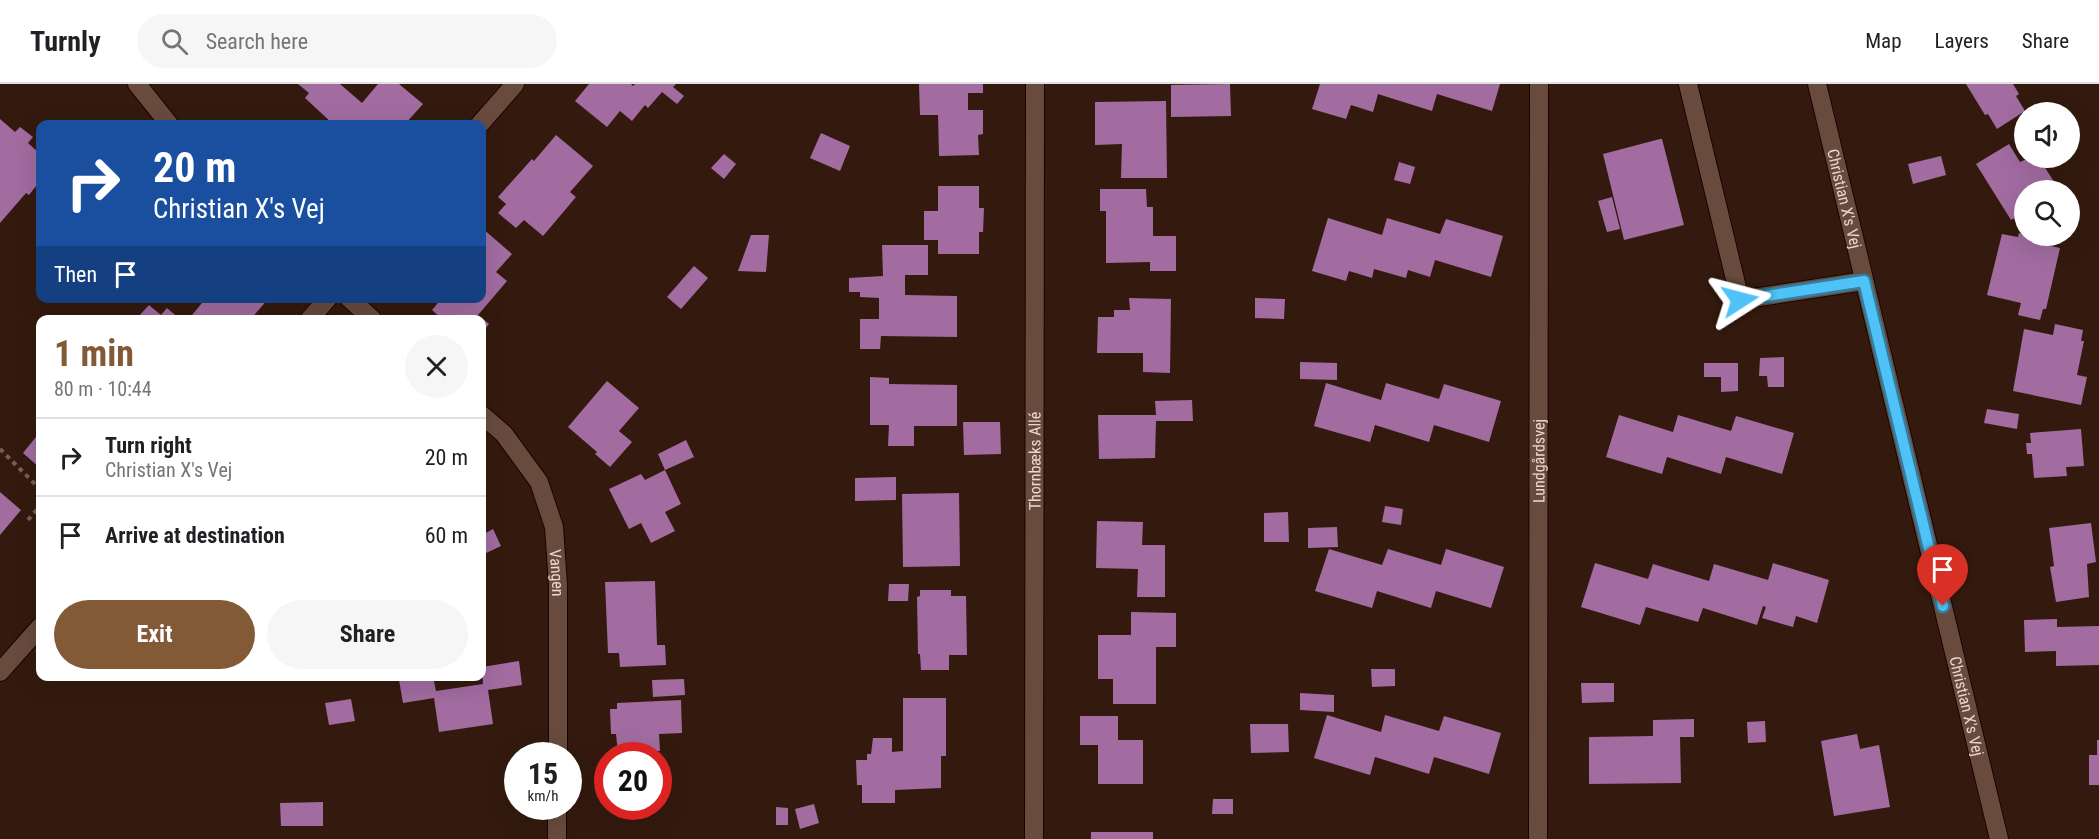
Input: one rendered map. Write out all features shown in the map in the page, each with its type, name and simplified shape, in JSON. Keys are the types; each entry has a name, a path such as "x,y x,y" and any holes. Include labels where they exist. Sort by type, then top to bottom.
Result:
{"street":[{"path":"137,84 166,120"},
{"path":"484,120 515,84"},
{"name":"Thornbæks Allé","path":"1034,839 1035,84"},
{"name":"Lundgårdsvej","path":"1538,839 1539,84"},
{"path":"1688,84 1740,300 1864,281"},
{"name":"Christian X's Vej","path":"1817,84 1999,839"},
{"path":"313,315 324,303"},
{"path":"354,303 368,315"},
{"name":"Vangen","path":"486,418 504,434 539,482 554,526 558,585 558,742"},
{"path":"0,672 36,632"},
{"path":"557,820 557,839"}],"path":[{"path":"0,449 36,485"},
{"path":"28,520 36,511"}],"building":[{"path":"298,84 340,84 362,103 378,84 399,84 423,104 409,120 329,120 305,98 309,93"},
{"path":"589,84 631,84 633,86 635,84 676,84 673,87 684,96 677,104 662,92 648,108 645,105 632,121 620,111 607,127 575,101"},
{"path":"919,84 983,84 983,93 968,93 968,110 983,110 983,134 978,135 979,155 939,156 938,115 920,115"},
{"path":"1230,84 1231,116 1171,117 1171,85"},
{"path":"1320,84 1500,84 1492,111 1437,94 1432,111 1378,94 1373,112 1351,105 1346,119 1312,109"},
{"path":"1966,84 2013,84 2019,94 2016,96 2020,102 2014,102 2014,118 1997,129 1988,114 1985,115"},
{"path":"1166,101 1167,178 1121,178 1122,144 1095,145 1095,102"},
{"path":"0,119 15,132 20,127 33,137 28,143 36,150 36,186 29,195 26,193 0,223"},
{"path":"821,133 850,146 840,171 810,158"},
{"path":"556,135 593,166 570,192 576,197 543,236 524,220 516,228 498,213 506,204 498,197"},
{"path":"1662,139 1684,225 1624,240 1603,154"},
{"path":"2009,144 2014,152 2014,168 2045,168 2053,180 2014,180 2014,218 2011,220 1976,164"},
{"path":"724,154 736,164 724,179 711,168"},
{"path":"1941,156 1946,175 1913,184 1908,164"},
{"path":"1399,162 1415,167 1410,184 1394,180"},
{"path":"938,186 979,186 979,208 984,208 983,232 979,232 979,254 938,254 938,240 924,240 924,211 938,211"},
{"path":"1100,189 1146,189 1147,207 1153,207 1153,236 1176,236 1176,271 1150,271 1150,262 1106,263 1106,211 1100,211"},
{"path":"1612,197 1620,229 1607,232 1598,201"},
{"path":"1328,218 1382,235 1387,218 1440,234 1446,219 1503,236 1491,277 1435,260 1430,277 1408,270 1406,278 1374,269 1372,278 1349,271 1346,281 1312,271"},
{"path":"486,231 512,254 496,272 507,281 478,315 438,315 432,310 438,303 486,303"},
{"path":"2002,234 2014,236 2014,246 2060,248 2046,309 2043,309 2040,320 2018,315 2021,303 1987,295"},
{"path":"751,235 769,235 766,272 738,271"},
{"path":"882,245 928,245 928,275 905,275 905,295 957,296 957,337 881,336 880,349 860,349 860,319 879,319 879,298 860,297 860,292 849,292 849,278 883,276"},
{"path":"694,266 708,278 681,309 667,297"},
{"path":"1129,298 1171,299 1170,373 1143,372 1143,353 1097,353 1098,317 1114,317 1114,310 1130,310"},
{"path":"1255,298 1285,299 1284,319 1255,318"},
{"path":"202,303 265,303 254,315 192,315"},
{"path":"149,305 161,315 140,315"},
{"path":"167,308 175,315 161,315"},
{"path":"2055,324 2083,330 2081,341 2084,341 2077,375 2087,377 2081,405 2013,391 2024,329 2053,335"},
{"path":"1784,357 1784,387 1768,387 1767,376 1759,376 1760,358"},
{"path":"1300,362 1337,363 1337,380 1300,379"},
{"path":"1704,363 1738,363 1738,391 1721,392 1721,377 1704,377"},
{"path":"870,377 889,378 889,384 957,385 957,426 914,426 914,446 888,446 889,425 870,425"},
{"path":"607,381 639,408 619,431 632,442 610,467 595,454 597,452 568,427"},
{"path":"1326,383 1381,400 1386,383 1439,399 1444,384 1501,401 1489,442 1434,425 1429,442 1375,425 1370,442 1314,426"},
{"path":"1192,400 1193,421 1156,421 1155,458 1099,459 1098,415 1156,415 1155,401"},
{"path":"1987,409 2019,414 2017,429 1984,423"},
{"path":"1619,415 1673,432 1678,415 1731,431 1736,416 1794,433 1782,474 1726,457 1721,474 1667,457 1662,474 1606,457"},
{"path":"963,422 1000,422 1001,454 964,455"},
{"path":"2081,429 2084,466 2066,467 2067,476 2034,478 2032,454 2027,454 2026,443 2031,443 2030,433"},
{"path":"36,437 36,464 23,453"},
{"path":"686,440 694,457 665,470 658,454"},
{"path":"665,470 681,504 665,512 675,531 651,543 641,523 629,529 609,489 641,474 645,480"},
{"path":"896,477 896,500 855,501 855,478"},
{"path":"0,492 21,510 0,535"},
{"path":"959,493 960,566 903,567 902,494"},
{"path":"1385,506 1403,509 1401,525 1382,522"},
{"path":"1288,512 1289,542 1264,542 1264,513"},
{"path":"1097,521 1143,522 1142,545 1165,545 1165,597 1137,597 1138,569 1096,568"},
{"path":"2091,523 2096,562 2087,564 2089,597 2056,602 2050,567 2054,566 2049,528"},
{"path":"1337,527 1338,547 1308,548 1308,528"},
{"path":"493,529 501,546 486,553 486,533"},
{"path":"1329,549 1382,565 1388,549 1441,565 1446,549 1504,567 1491,608 1436,591 1431,608 1377,591 1372,608 1315,591"},
{"path":"1595,563 1648,579 1653,564 1709,581 1714,564 1768,580 1773,563 1829,580 1817,623 1796,616 1793,627 1762,618 1766,607 1763,606 1757,625 1703,608 1698,622 1646,607 1640,625 1581,607"},
{"path":"655,581 657,645 665,645 666,665 620,667 619,653 608,653 605,582"},
{"path":"889,584 909,584 908,601 888,601"},
{"path":"920,590 951,590 951,596 966,596 967,655 949,655 949,670 921,670 920,654 918,654 917,597 920,596"},
{"path":"1131,612 1176,613 1176,647 1156,647 1156,704 1113,704 1113,679 1098,679 1098,635 1131,635"},
{"path":"2057,619 2057,627 2099,626 2099,665 2056,666 2056,651 2025,652 2024,620"},
{"path":"519,661 522,685 488,690 493,724 439,732 434,698 403,703 399,681 434,681 436,691 483,684 483,681 486,681 486,666"},
{"path":"1371,669 1395,669 1395,686 1372,687"},
{"path":"684,679 685,695 653,697 652,680"},
{"path":"1581,683 1614,683 1614,702 1582,703"},
{"path":"1300,693 1334,695 1334,712 1300,710"},
{"path":"903,698 946,698 946,756 941,756 941,788 895,790 895,803 862,803 862,785 857,785 856,760 867,760 867,754 871,754 873,738 892,738 892,752 903,751"},
{"path":"351,699 355,721 329,725 325,703"},
{"path":"681,700 682,733 659,734 659,742 617,742 616,734 611,734 610,709 617,709 617,703"},
{"path":"1327,715 1381,732 1385,715 1439,731 1444,716 1501,733 1489,774 1434,757 1429,774 1375,757 1370,775 1314,758"},
{"path":"1080,716 1118,716 1118,740 1143,740 1143,784 1098,784 1098,745 1080,745"},
{"path":"1694,719 1694,737 1680,737 1681,783 1589,784 1589,737 1653,736 1653,720"},
{"path":"1765,721 1766,742 1748,743 1747,722"},
{"path":"1250,724 1288,724 1289,752 1251,753"},
{"path":"1857,734 1860,749 1879,745 1890,807 1834,816 1821,741"},
{"path":"2097,740 2099,740 2099,785 2089,785 2089,755 2097,755"},
{"path":"1213,799 1233,799 1233,814 1212,814"},
{"path":"323,802 323,826 281,826 280,803"},
{"path":"814,804 819,823 800,829 795,809"},
{"path":"776,807 788,808 788,825 776,825"},
{"path":"1091,832 1153,832 1153,839 1091,839"}],"route":[{"path":"1740,300 1864,281 1943,606"}]}
